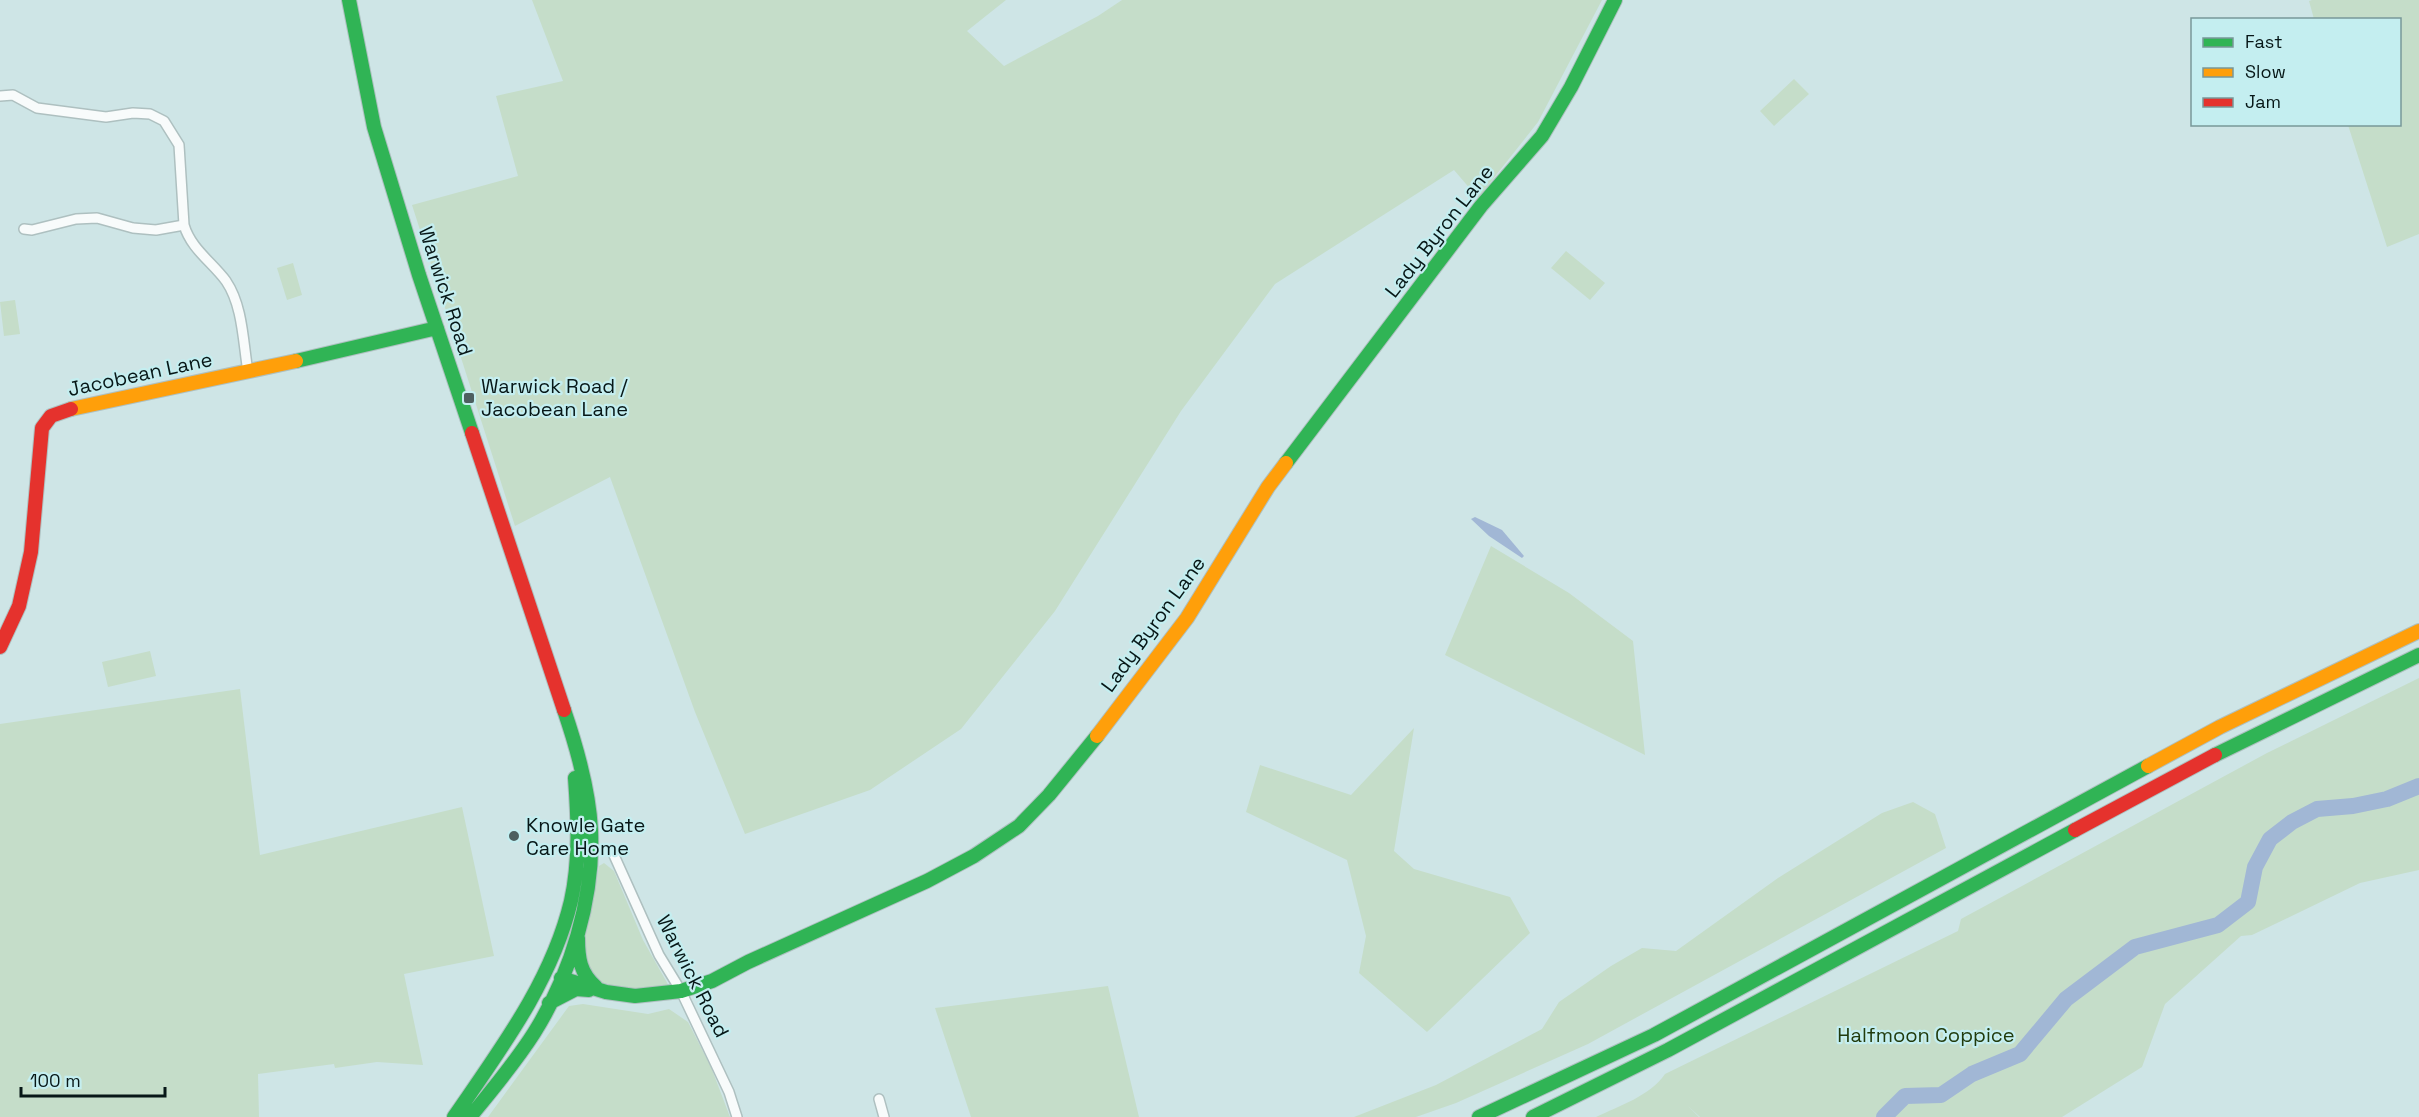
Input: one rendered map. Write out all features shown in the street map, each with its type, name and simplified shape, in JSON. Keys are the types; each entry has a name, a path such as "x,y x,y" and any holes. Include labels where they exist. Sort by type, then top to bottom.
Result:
{"main road":[{"name":"Warwick Road","path":"349,0 374,127 437,328 569,725"},
{"name":"Lady Byron Lane","path":"561,978 600,990 635,996 681,991 712,981 748,962 897,895 974,856 1019,826 1049,795 1088,748 1187,618 1275,478 1481,206 1542,136 1571,87 1615,0"},
{"name":"Jacobean Lane","path":"0,647 19,606 31,552 42,428 51,416 62,411 248,372 437,328"},
{"path":"1479,1117 1654,1035 2220,727 2419,631"},
{"path":"1533,1117 1678,1045 2231,746 2419,655"},
{"path":"569,725 588,801 591,834 587,891 579,931 578,961 582,973 600,990"},
{"path":"454,1117 531,1000 546,973 568,913 578,804 569,725"},
{"path":"470,1117 530,1038 561,978 579,931"},
{"path":"491,1064 509,1048 538,1006 548,985 561,978"},
{"path":"549,1003 576,989 600,990"}],"street":[{"path":"0,96 13,95 38,108 106,117 133,113 150,114 164,121 179,145 184,225 187,235 201,255 225,280 233,294 238,306 248,372"},
{"path":"24,229 32,230 76,219 97,218 133,228 156,231 184,225"},
{"name":"Warwick Road","path":"613,853 659,955 681,991 729,1092 737,1117"},
{"path":"879,1098 884,1117"}],"green space":[{"path":"532,0 1006,0 967,31 1004,66 1098,16 1122,0 1602,0 1538,122 1478,198 1454,170 1275,284 1181,411 1055,611 961,729 870,790 745,834 695,712 610,477 515,526 412,205 518,176 496,96 563,81"},
{"path":"2419,0 2419,234 2387,247 2348,126 2401,126 2401,18 2314,18 2309,1"},
{"path":"1794,79 1809,94 1774,126 1760,111"},
{"path":"1566,251 1605,283 1590,300 1551,268"},
{"path":"293,263 302,295 287,300 277,268"},
{"path":"15,300 20,334 4,336 0,302"},
{"path":"1491,546 1569,593 1633,641 1645,755 1445,655"},
{"path":"150,651 156,676 108,687 102,662"},
{"name":"Halfmoon Coppice","path":"2419,678 2419,870 2360,883 2252,935 2241,936 2165,1004 2142,1067 2062,1117 1700,1117 1688,1106 1699,1117 1596,1117 1643,1094 1659,1082 1665,1074 1958,931 1961,919 2267,753"},
{"path":"240,689 260,855 462,807 494,956 404,974 423,1065 377,1062 335,1068 334,1064 258,1074 259,1117 0,1117 0,724"},
{"path":"1414,728 1394,851 1414,869 1510,897 1530,933 1427,1032 1359,973 1366,936 1347,860 1246,812 1260,765 1351,795"},
{"path":"1913,802 1935,814 1946,848 1588,1044 1456,1103 1416,1117 1354,1117 1436,1085 1542,1029 1559,1002 1611,966 1642,948 1676,951 1778,878 1882,813"},
{"path":"604,863 614,871 643,940 670,988 619,991 594,980 586,968 585,939 599,866"},
{"path":"1108,986 1139,1117 971,1117 935,1008"},
{"path":"583,1004 648,1014 669,1009 688,1022 711,1067 730,1117 488,1117 569,1006"}],"water":[{"path":"1475,517 1502,530 1524,556 1522,558 1489,536 1471,519"}],"waterway":[{"path":"1884,1117 1905,1096 1941,1095 1972,1074 2020,1054 2066,999 2135,947 2218,925 2248,902 2255,867 2270,839 2292,822 2317,809 2353,806 2387,799 2419,786"}],"traffic: fast":[{"path":"349,0 374,127 419,275 472,433"},
{"path":"1286,463 1481,206 1542,136 1571,87 1615,0"},
{"path":"296,361 437,328"},
{"path":"2215,755 2419,655"},
{"path":"470,1117 534,1033 559,986 578,935 589,883 591,830 582,769 564,710"},
{"path":"561,978 606,992 635,996 681,991 712,981 748,962 927,881 974,856 1019,826 1049,795 1097,736"},
{"path":"1479,1117 1654,1035 2148,766"},
{"path":"454,1117 523,1014 538,987 562,931 571,901 576,871 575,778"},
{"path":"1533,1117 1668,1050 2075,830"},
{"path":"578,938 583,971 596,987"},
{"path":"549,1003 576,989 589,990"}],"traffic: slow":[{"path":"71,409 296,361"},
{"path":"1097,736 1187,618 1268,487 1286,463"},
{"path":"2148,766 2220,727 2419,631"}],"traffic: jam":[{"path":"0,647 19,606 31,552 42,428 51,416 71,409"},
{"path":"472,433 564,710"},
{"path":"2075,830 2215,755"}],"place":[{"name":"Warwick Road / Jacobean Lane","path":"469,398"},
{"name":"Knowle Gate Care Home","path":"514,836"}]}
